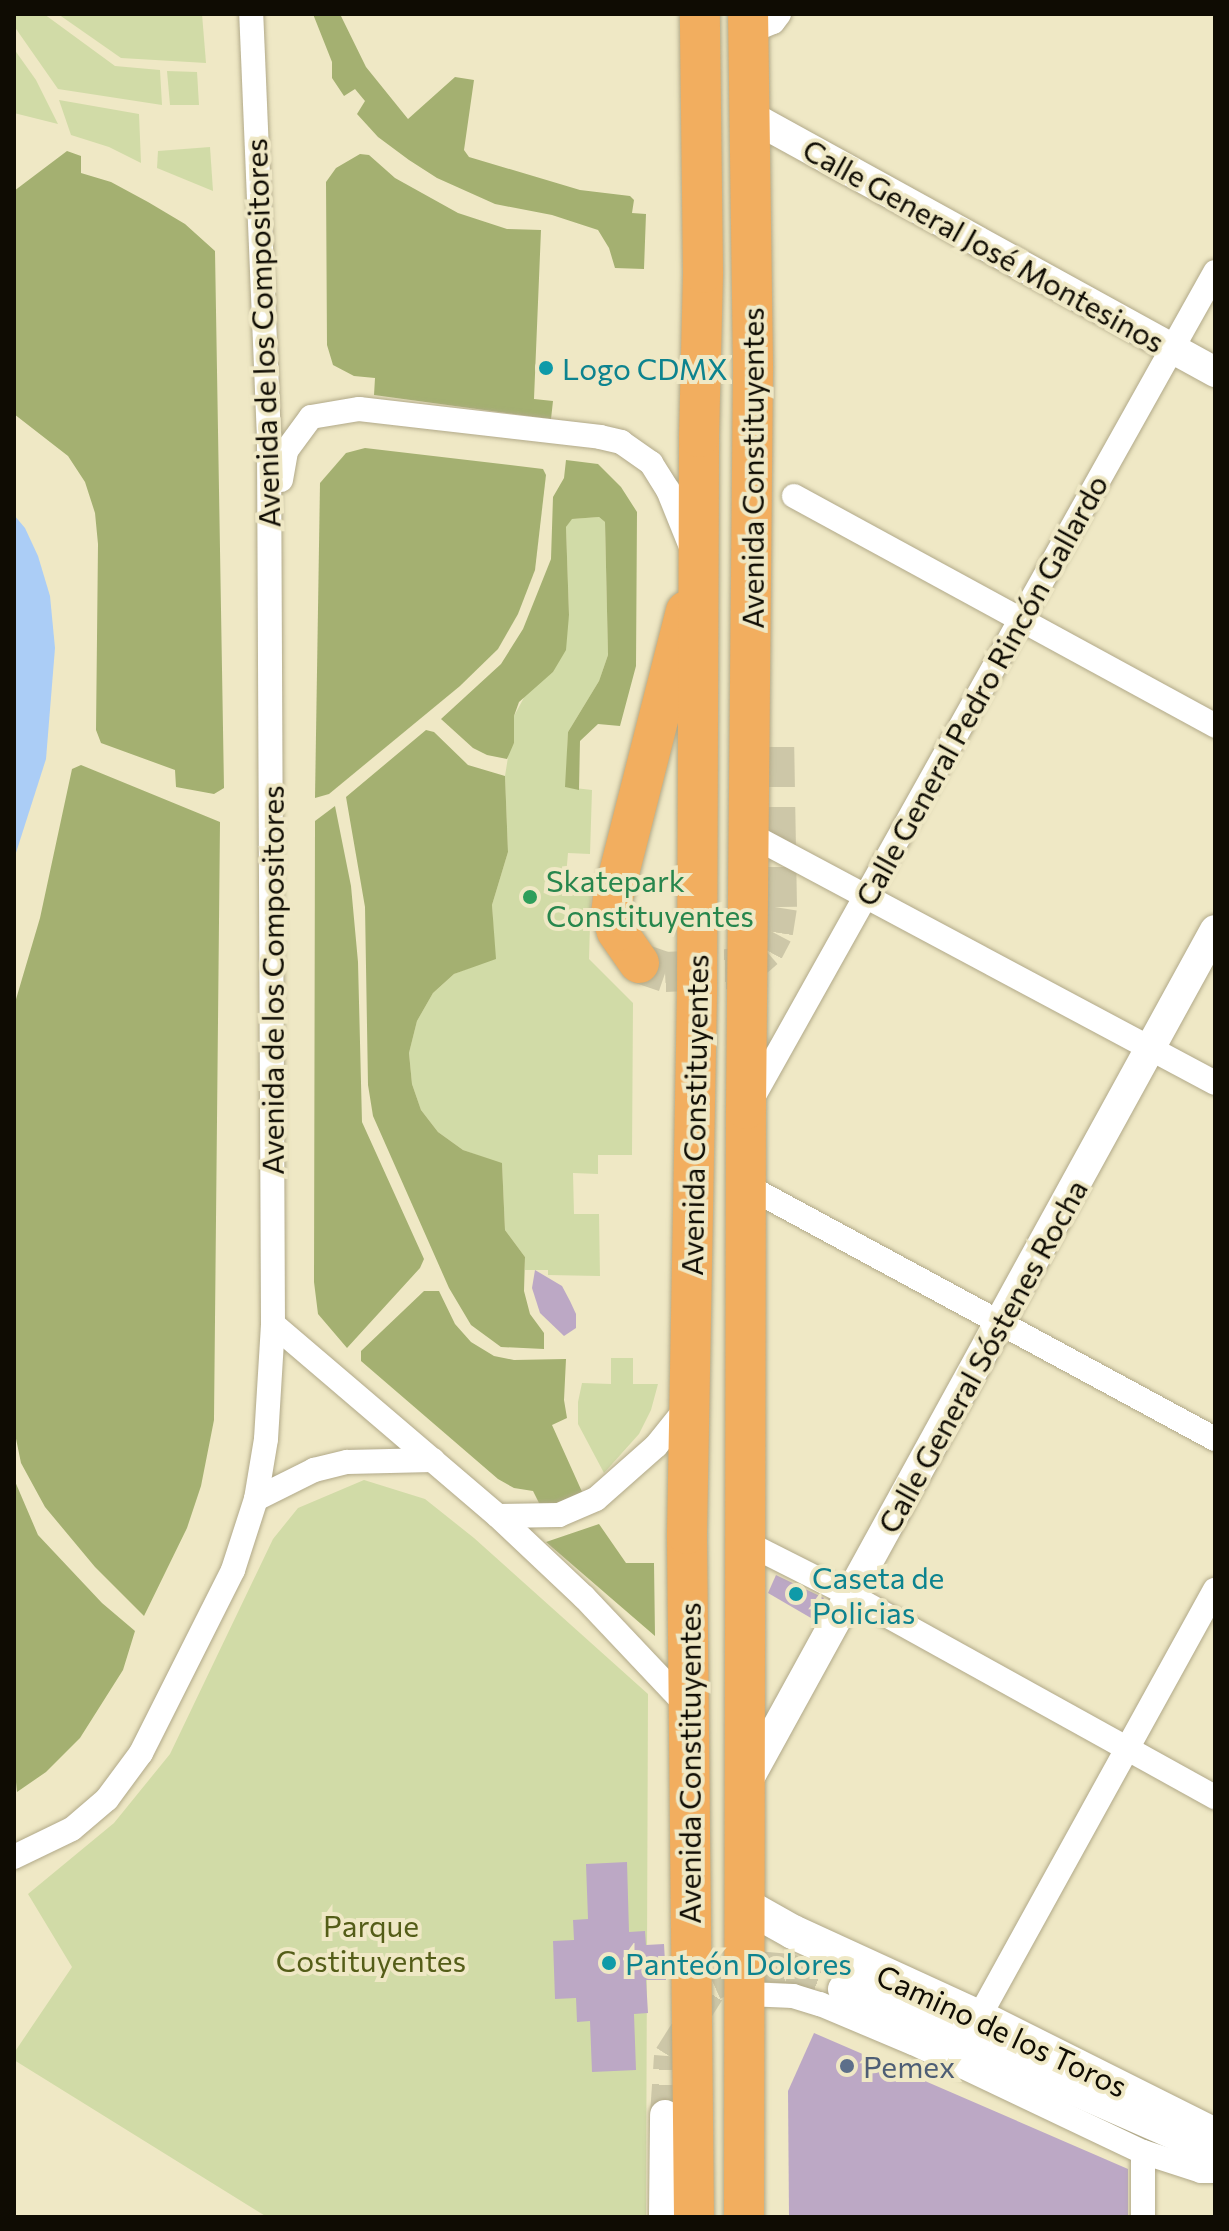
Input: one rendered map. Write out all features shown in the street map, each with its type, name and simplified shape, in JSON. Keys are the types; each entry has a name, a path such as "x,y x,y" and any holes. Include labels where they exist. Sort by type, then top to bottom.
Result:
{"highway":[{"name":"Avenida Constituyentes","path":"694,2217 687,1706 703,273 700,14"},
{"name":"Avenida Constituyentes","path":"745,2216 746,1109 751,835 752,117 759,20"},
{"path":"753,367 771,422 775,460 774,733"},
{"path":"639,963 617,931 611,914 613,897 675,649 699,569"}],"main road":[{"name":"Camino de los Toros","path":"745,1905 793,1932 979,2017 1215,2135"}],"street":[{"name":"Avenida de los Compositores","path":"14,1857 72,1829 127,1776 159,1721 233,1570 256,1499 266,1439 273,1324 269,438 251,14"},
{"name":"Calle General José Montesinos","path":"752,117 1215,372"},
{"name":"Calle General Pedro Rincón Gallardo","path":"746,1109 1215,272"},
{"path":"270,554 286,451 311,417 359,409 557,431 621,442 651,463 657,472 699,569"},
{"path":"794,496 1215,726"},
{"path":"751,835 1215,1083"},
{"name":"Calle General Sóstenes Rocha","path":"747,1782 852,1596 1215,930"},
{"path":"747,1186 1215,1439"},
{"path":"273,1324 498,1516 584,1597 687,1706"},
{"path":"498,1516 559,1515 596,1499 656,1446 688,1406"},
{"path":"256,1499 314,1470 347,1462 433,1460"},
{"path":"747,1543 852,1596 1215,1797"},
{"path":"979,2017 1215,1590"},
{"name":"Camino de los Toros","path":"843,1989 1215,2152"},
{"path":"747,1994 793,1996 820,2004 913,2043 1143,2152 1201,2171 1215,2171"},
{"path":"664,2217 665,2115"},
{"path":"1143,2152 1143,2217"}],"green space":[{"path":"14,14 44,14 115,66 160,70 162,105 58,89 14,26"},
{"path":"58,14 202,14 206,63 121,58"},
{"path":"313,14 340,14 366,67 408,119 455,77 474,80 464,150 469,157 580,190 630,196 634,200 632,213 646,214 644,269 615,268 609,248 598,230 552,215 495,204 437,178 378,137 357,114 365,101 355,89 344,96 332,78 332,62"},
{"path":"14,49 36,80 58,124 14,113"},
{"path":"167,71 197,72 199,105 170,105"},
{"path":"59,100 139,114 141,163 109,147 71,135"},
{"path":"210,147 213,191 157,168 158,151"},
{"path":"67,151 81,156 81,173 111,182 148,202 185,224 215,251 224,788 214,794 176,787 175,770 101,743 96,730 98,544 95,513 85,482 68,456 14,414 14,191"},
{"path":"360,154 369,155 395,178 458,213 507,229 541,230 534,399 553,401 551,419 374,395 375,378 354,376 333,365 327,345 326,182 336,168"},
{"path":"365,448 543,469 546,475 535,570 518,614 498,649 460,686 329,794 315,798 320,483 346,453"},
{"path":"566,460 598,464 621,487 637,512 636,666 620,726 598,724 580,741 579,790 565,787 568,732 599,681 608,655 605,522 599,517 572,519 566,527 569,615 566,650 553,672 519,702 514,716 514,743 507,759 473,748 441,719 501,664 523,629 551,559 553,497 564,478"},
{"name":"Skatepark Constituyentes","path":"599,517 605,522 608,655 599,681 568,732 566,787 592,790 590,854 568,853 565,888 591,890 589,959 633,1003 632,1155 598,1155 598,1174 573,1173 574,1214 599,1214 600,1276 548,1275 548,1270 525,1270 525,1257 505,1230 502,1164 463,1150 438,1132 421,1110 412,1084 409,1053 417,1021 433,993 454,974 495,958 492,905 508,852 505,776 509,751 514,743 514,716 527,692 553,672 569,615 566,527 571,519"},
{"path":"426,730 434,732 468,765 505,776 508,852 492,905 496,959 454,974 433,993 417,1021 409,1053 412,1084 421,1110 438,1132 463,1150 502,1163 505,1230 525,1257 524,1291 530,1314 544,1333 544,1349 501,1347 471,1325 449,1288 373,1116 368,1085 365,907 346,797"},
{"path":"81,765 220,822 214,1420 201,1486 187,1528 144,1616 95,1567 45,1507 21,1463 14,1429 14,1006 40,918 72,769"},
{"path":"335,806 351,886 358,962 362,1122 424,1259 420,1268 347,1348 318,1314 314,1282 315,821"},
{"path":"424,1291 439,1291 455,1324 471,1342 494,1356 514,1360 566,1359 564,1400 567,1418 552,1425 583,1494 542,1509 533,1491 514,1488 498,1479 361,1361 361,1351"},
{"path":"611,1358 633,1358 633,1384 658,1384 651,1410 639,1434 604,1473 578,1424 578,1402 582,1383 611,1384"},
{"path":"14,1479 38,1535 102,1603 135,1631 123,1670 80,1738 46,1772 17,1792 14,1762"},
{"name":"Parque Costituyentes","path":"364,1480 425,1499 474,1538 648,1694 646,2217 267,2217 14,2060 14,2053 72,1967 28,1894 114,1823 170,1754 273,1539 298,1508"},
{"path":"599,1524 626,1563 654,1563 655,1636 546,1542"}],"water":[{"path":"14,515 25,528 38,556 50,596 55,648 46,759 14,859"}],"building":[{"path":"535,1270 562,1286 576,1314 576,1328 564,1336 540,1313 532,1288"},
{"name":"Caseta de Policias","path":"776,1575 824,1598 811,1618 768,1593"},
{"name":"Panteón Dolores","path":"627,1862 629,1932 645,1931 646,1945 664,1944 666,1980 646,1980 648,2013 634,2014 636,2070 592,2072 590,2021 577,2022 576,1998 555,1999 553,1941 574,1940 573,1920 588,1919 586,1864"},
{"path":"814,2033 1128,2169 1128,2217 789,2217 788,2091"}],"tunnel":[{"path":"639,963 665,972 730,969 747,964 764,949 773,932 777,907 774,733"},
{"path":"665,2115 669,2056 714,1985 756,1966 790,1969 843,1989"}],"place":[{"name":"Logo CDMX","path":"546,368"},
{"name":"Skatepark Constituyentes","path":"530,897"},
{"name":"Caseta de Policias","path":"796,1594"},
{"name":"Panteón Dolores","path":"609,1963"},
{"name":"Pemex","path":"847,2066"}]}
